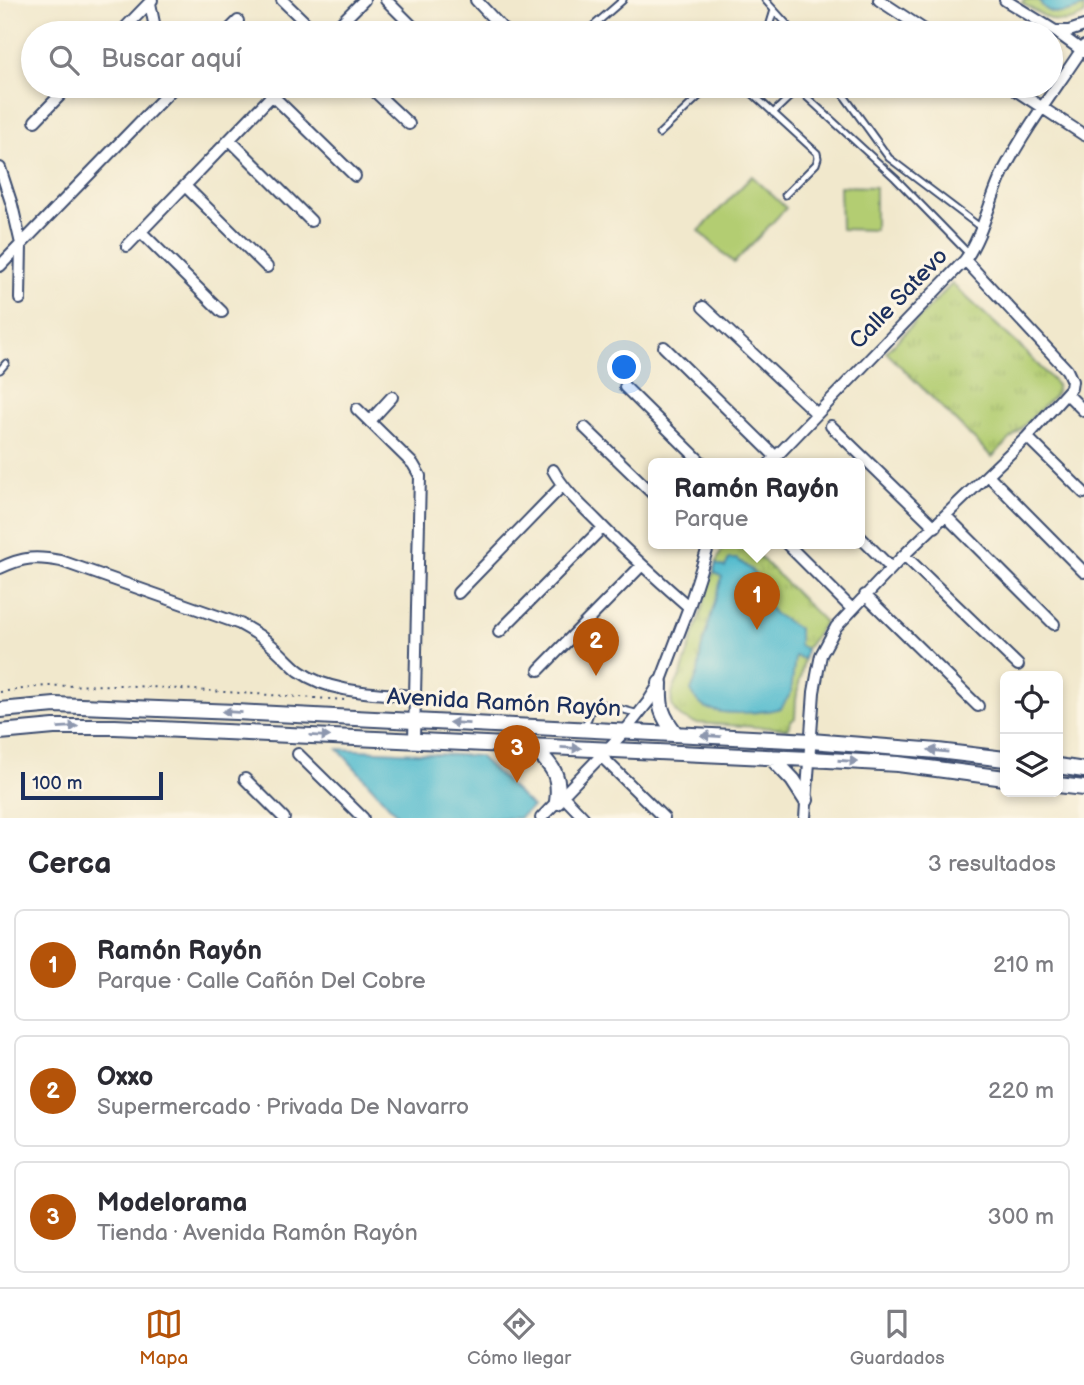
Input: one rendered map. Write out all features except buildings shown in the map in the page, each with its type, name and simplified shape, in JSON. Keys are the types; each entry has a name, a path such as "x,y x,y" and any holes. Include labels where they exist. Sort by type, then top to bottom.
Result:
{"main road":[{"path":"660,683 661,711 676,734"},
{"name":"Avenida Ramón Rayón","path":"0,710 84,705 584,729 811,741 1000,758"},
{"name":"Avenida Ramón Rayón","path":"0,732 115,726 532,746 605,753 771,757 898,764 1000,777"},
{"path":"532,746 551,764 560,799"},
{"path":"771,757 793,780 806,800"},
{"path":"1063,767 1084,769"},
{"path":"1063,786 1084,788"}],"street":[{"path":"282,0 304,21"},
{"path":"343,21 364,0"},
{"path":"386,0 407,21"},
{"path":"476,0 496,21"},
{"path":"879,0 911,21"},
{"path":"1005,0 1039,21"},
{"path":"132,21 151,1"},
{"path":"151,1 154,21"},
{"path":"1063,31 1084,26"},
{"path":"1063,36 1083,49"},
{"name":"Calle Satevo","path":"1063,77 1083,49"},
{"path":"35,121 57,98"},
{"path":"0,265 160,98"},
{"path":"127,246 269,98"},
{"path":"275,98 355,176"},
{"path":"382,98 409,124"},
{"path":"1028,98 1084,135"},
{"name":"Calle Satevo","path":"774,458 967,257 1014,151 1048,98"},
{"path":"230,139 311,221"},
{"path":"0,168 21,244 20,299"},
{"path":"185,186 267,267"},
{"path":"141,232 222,312"},
{"path":"805,818 814,692 821,655 836,627 904,555 1027,437 1069,391 1072,381 1067,370 967,257"},
{"path":"703,307 816,414"},
{"path":"664,347 770,458"},
{"path":"625,387 697,458"},
{"path":"1069,391 1084,411"},
{"path":"370,421 392,397"},
{"path":"357,409 413,464 420,476 414,740"},
{"path":"831,426 864,458"},
{"path":"585,428 648,489"},
{"path":"1027,437 1084,493"},
{"path":"865,459 935,527"},
{"path":"552,470 562,486 689,607"},
{"path":"988,475 1084,572"},
{"path":"458,593 562,486"},
{"path":"946,516 1054,624"},
{"path":"499,632 603,527"},
{"path":"865,542 891,568"},
{"path":"541,818 625,731 660,683 689,607 706,549"},
{"path":"792,549 852,609"},
{"path":"904,555 1017,666"},
{"path":"0,568 26,558 61,561 240,624 270,643 297,670 311,678 344,688 414,696"},
{"path":"539,670 642,565"},
{"path":"865,596 978,706"},
{"path":"605,753 664,818"},
{"path":"298,754 363,818"},
{"path":"244,779 284,818"},
{"path":"560,799 584,818"}],"lane":[{"path":"599,21 624,0"},
{"path":"765,0 784,21"},
{"path":"771,21 774,10"},
{"path":"659,135 698,98"},
{"path":"757,98 817,153 816,164 785,195"},
{"path":"773,113 787,98"},
{"path":"809,98 895,178 967,257"},
{"path":"846,98 889,159 981,227"},
{"path":"0,370 6,363"},
{"path":"584,729 593,706 597,704 639,714"}],"path":[{"path":"0,692 45,686 120,685 356,699"}],"green space":[{"path":"1024,0 1084,0 1084,15 1067,21 1052,20 1022,3"},
{"path":"752,176 786,208 734,263 699,231"},
{"path":"840,186 875,187 875,230 841,229"},
{"path":"952,284 1023,349 1057,385 1056,394 992,457 886,352"},
{"path":"722,549 752,549 825,622 806,649 795,718 788,729 696,723 679,715 672,705 673,691 681,675"}],"water":[{"path":"1039,0 1084,0 1084,6 1072,11 1053,13"},
{"path":"729,559 737,559 759,578 765,589 767,605 775,614 799,629 799,645 806,649 804,659 795,656 791,693 781,708 743,713 714,711 701,705 691,691 722,577 714,572 716,564 725,567"},
{"path":"338,749 479,756 532,807 519,818 400,818"}],"place":[{"name":"Ramón Rayón","path":"757,630"},
{"name":"Oxxo","path":"596,676"},
{"name":"Modelorama","path":"517,783"}]}
